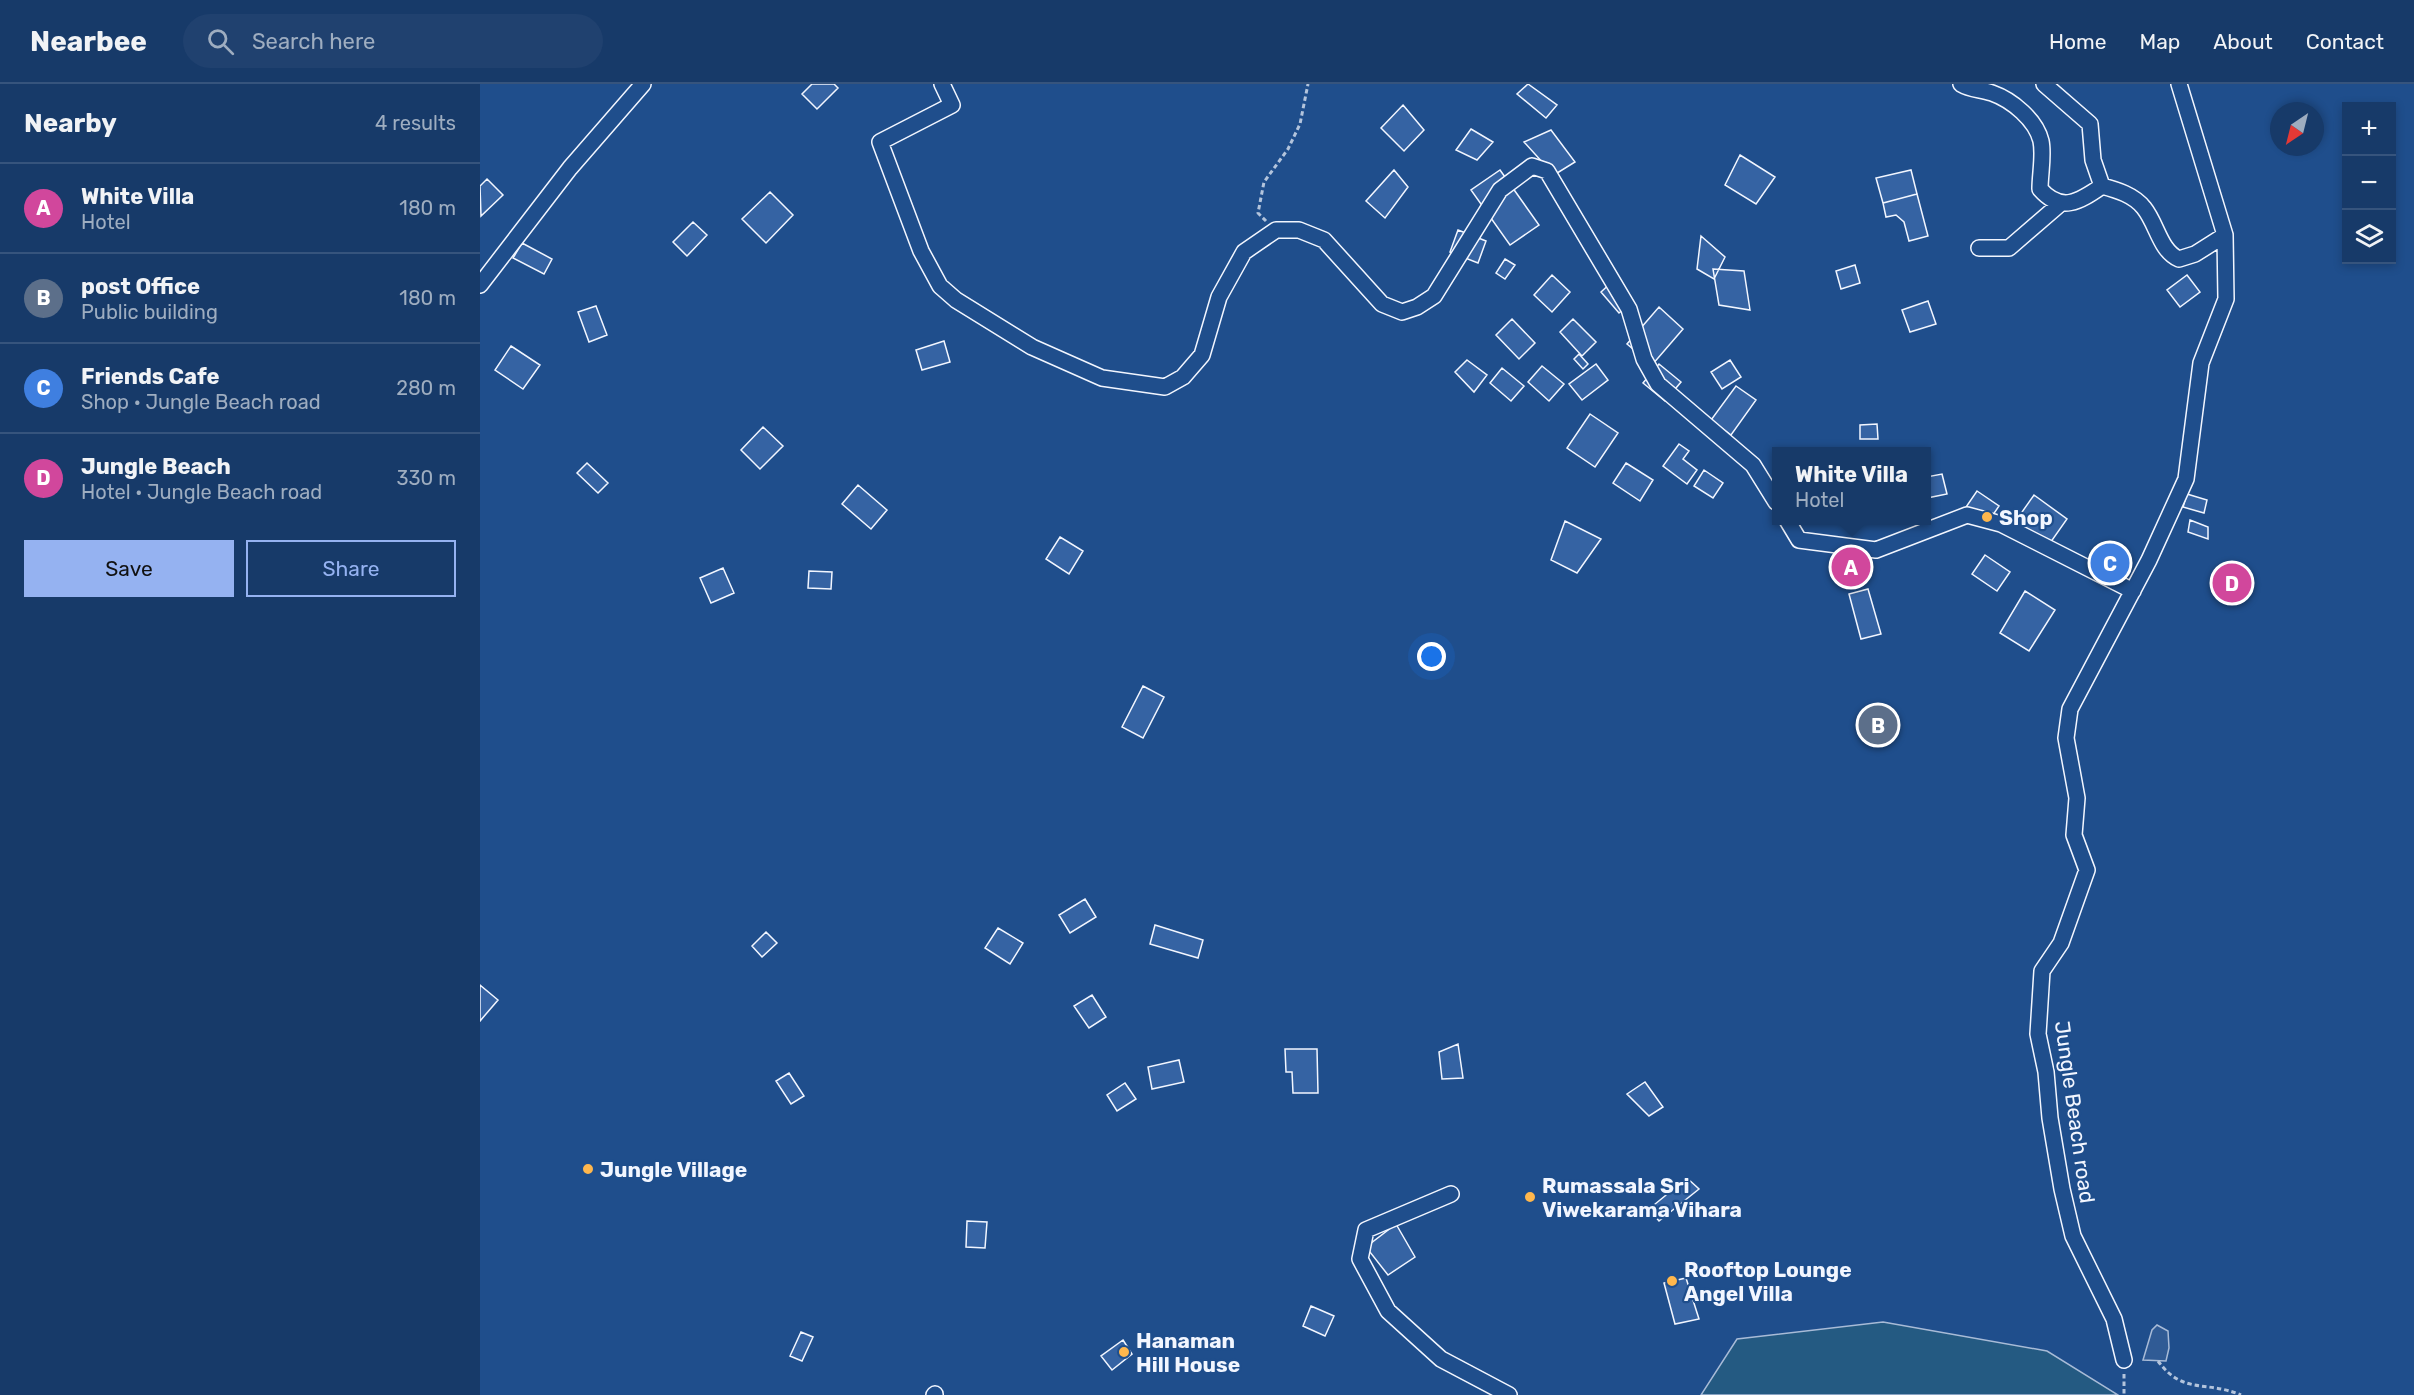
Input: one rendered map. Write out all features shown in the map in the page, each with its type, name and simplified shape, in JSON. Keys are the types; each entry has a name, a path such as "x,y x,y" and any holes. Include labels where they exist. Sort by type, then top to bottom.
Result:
{"street":[{"path":"480,285 570,168 644,84"},
{"path":"942,84 952,105 880,142 921,251 940,286 956,300 1032,347 1102,378 1165,387 1183,377 1202,355 1219,297 1244,252 1276,230 1299,231 1324,240 1382,304 1402,312 1417,308 1434,296 1500,190 1532,166 1547,171 1629,309 1644,359 1658,384 1753,465 1772,496"},
{"path":"2044,84 2090,124 2093,160 2102,186"},
{"name":"Jungle Beach road","path":"2124,1360 2114,1318 2073,1236 2062,1189 2050,1118 2046,1072 2038,1034 2042,971 2061,943 2087,870 2074,835 2077,798 2066,738 2070,709 2133,591 2186,479 2201,363 2226,299 2225,234 2180,84"},
{"path":"1964,86 1992,93 2023,113 2029,120 2041,142 2040,189 2051,201 2060,204 2083,200 2102,186"},
{"path":"2102,186 2124,192 2144,207 2170,255 2179,259 2195,254 2225,234"},
{"path":"1979,248 2009,248 2060,204"},
{"path":"1790,525 1799,540 1876,550 1966,516 2001,524 2133,591"},
{"path":"1450,1194 1366,1230 1360,1259 1388,1311 1441,1359 1509,1395"}],"path":[{"path":"1276,230 1258,213 1264,182 1288,149 1300,124 1308,84"},
{"path":"2124,1360 2124,1395"},
{"path":"2158,1361 2169,1379 2179,1385 2241,1395"}],"shaded area":[{"path":"1883,1322 2047,1351 2118,1395 1701,1395 1737,1339"},
{"path":"2157,1325 2168,1331 2169,1348 2166,1361 2143,1360 2152,1330"}],"building":[{"path":"812,84 834,84 838,88 817,109 802,94"},
{"path":"1528,84 1557,105 1546,118 1517,94"},
{"path":"1403,105 1424,130 1404,151 1381,128"},
{"path":"1471,129 1493,142 1477,160 1456,150"},
{"path":"1551,130 1575,162 1554,175 1524,142"},
{"path":"1740,155 1775,177 1756,204 1725,185"},
{"path":"1394,170 1408,187 1385,218 1366,201"},
{"path":"1500,170 1539,225 1510,245 1471,190"},
{"path":"1911,170 1917,194 1883,203 1876,178"},
{"path":"487,179 503,195 481,216 480,186"},
{"path":"770,192 793,215 766,243 742,219"},
{"path":"1917,194 1928,236 1909,241 1904,222 1896,215 1886,217 1883,203"},
{"path":"693,222 707,235 687,256 673,242"},
{"path":"1458,230 1486,241 1478,263 1450,252"},
{"path":"1701,236 1725,257 1714,279 1697,269"},
{"path":"522,243 552,259 544,274 513,258"},
{"path":"1505,259 1515,265 1505,279 1496,273"},
{"path":"1855,265 1860,283 1841,289 1836,271"},
{"path":"1713,269 1744,271 1750,310 1719,305"},
{"path":"1552,275 1570,292 1552,312 1534,295"},
{"path":"2187,275 2200,292 2180,307 2167,290"},
{"path":"1615,279 1633,301 1619,313 1601,292"},
{"path":"1928,301 1936,324 1910,332 1902,310"},
{"path":"596,306 607,335 589,342 578,312"},
{"path":"1659,307 1683,329 1652,365 1627,344"},
{"path":"1512,319 1535,343 1519,359 1496,335"},
{"path":"1573,319 1596,342 1582,356 1560,332"},
{"path":"944,341 950,362 922,370 916,350"},
{"path":"511,346 540,365 523,389 495,370"},
{"path":"1579,354 1588,364 1583,369 1574,359"},
{"path":"1467,360 1487,375 1474,392 1455,372"},
{"path":"1730,360 1741,377 1722,389 1711,372"},
{"path":"1596,364 1608,380 1582,400 1569,384"},
{"path":"1659,364 1681,382 1665,401 1643,383"},
{"path":"1542,366 1564,384 1549,401 1528,382"},
{"path":"1502,368 1524,386 1511,401 1490,383"},
{"path":"1736,386 1756,400 1731,435 1711,420"},
{"path":"1590,414 1618,433 1595,467 1567,448"},
{"path":"1877,424 1878,439 1860,439 1860,425"},
{"path":"763,427 783,446 760,469 741,450"},
{"path":"1679,444 1689,451 1683,459 1697,470 1687,484 1663,466"},
{"path":"587,463 608,483 598,493 577,473"},
{"path":"1626,463 1653,480 1640,501 1613,483"},
{"path":"1704,470 1723,483 1713,498 1694,486"},
{"path":"1942,474 1947,494 1931,497 1931,476"},
{"path":"858,485 887,510 871,529 842,504"},
{"path":"1977,491 1999,506 1986,525 1964,510"},
{"path":"2187,494 2207,500 2204,513 2183,507"},
{"path":"2034,495 2067,519 2048,546 2015,522"},
{"path":"2190,520 2208,527 2208,539 2188,532"},
{"path":"1565,521 1601,539 1577,573 1551,560"},
{"path":"1060,537 1083,551 1069,574 1046,559"},
{"path":"1985,555 2010,572 1997,591 1972,574"},
{"path":"723,568 734,593 711,603 700,578"},
{"path":"809,571 832,572 831,589 808,588"},
{"path":"1868,589 1881,634 1861,639 1849,594"},
{"path":"2025,591 2055,610 2029,651 2000,633"},
{"path":"1143,686 1164,697 1143,738 1122,727"},
{"path":"1085,899 1096,917 1070,933 1059,915"},
{"path":"1155,925 1203,940 1198,958 1150,944"},
{"path":"998,928 1023,943 1010,964 985,948"},
{"path":"766,932 777,943 762,957 752,946"},
{"path":"480,985 498,1000 480,1021"},
{"path":"1092,995 1106,1017 1089,1028 1074,1006"},
{"path":"1458,1044 1463,1078 1442,1079 1439,1052"},
{"path":"1285,1049 1317,1049 1318,1093 1293,1093 1292,1072 1286,1072"},
{"path":"1179,1060 1184,1082 1152,1089 1148,1067"},
{"path":"789,1073 804,1096 791,1104 776,1081"},
{"path":"1645,1082 1663,1107 1649,1116 1627,1094"},
{"path":"1125,1083 1136,1099 1117,1111 1107,1095"},
{"path":"1687,1178 1699,1189 1659,1221 1649,1209"},
{"path":"967,1221 987,1222 985,1248 966,1247"},
{"path":"1396,1224 1415,1257 1388,1275 1366,1247"},
{"path":"1686,1278 1699,1319 1675,1324 1664,1283"},
{"path":"1311,1306 1334,1316 1325,1336 1303,1326"},
{"path":"801,1332 813,1337 802,1361 790,1356"},
{"path":"1123,1340 1132,1354 1112,1370 1101,1356"}],"place":[{"name":"Shop","path":"1987,517"},
{"name":"Friends Cafe","path":"2110,563"},
{"name":"White Villa","path":"1851,567"},
{"name":"Jungle Beach","path":"2232,583"},
{"name":"post Office","path":"1878,725"},
{"name":"Jungle Village","path":"588,1169"},
{"name":"Rumassala Sri Viwekarama Vihara","path":"1530,1197"},
{"name":"Rooftop Lounge Angel Villa","path":"1672,1281"},
{"name":"Hanaman Hill House","path":"1124,1352"}]}
